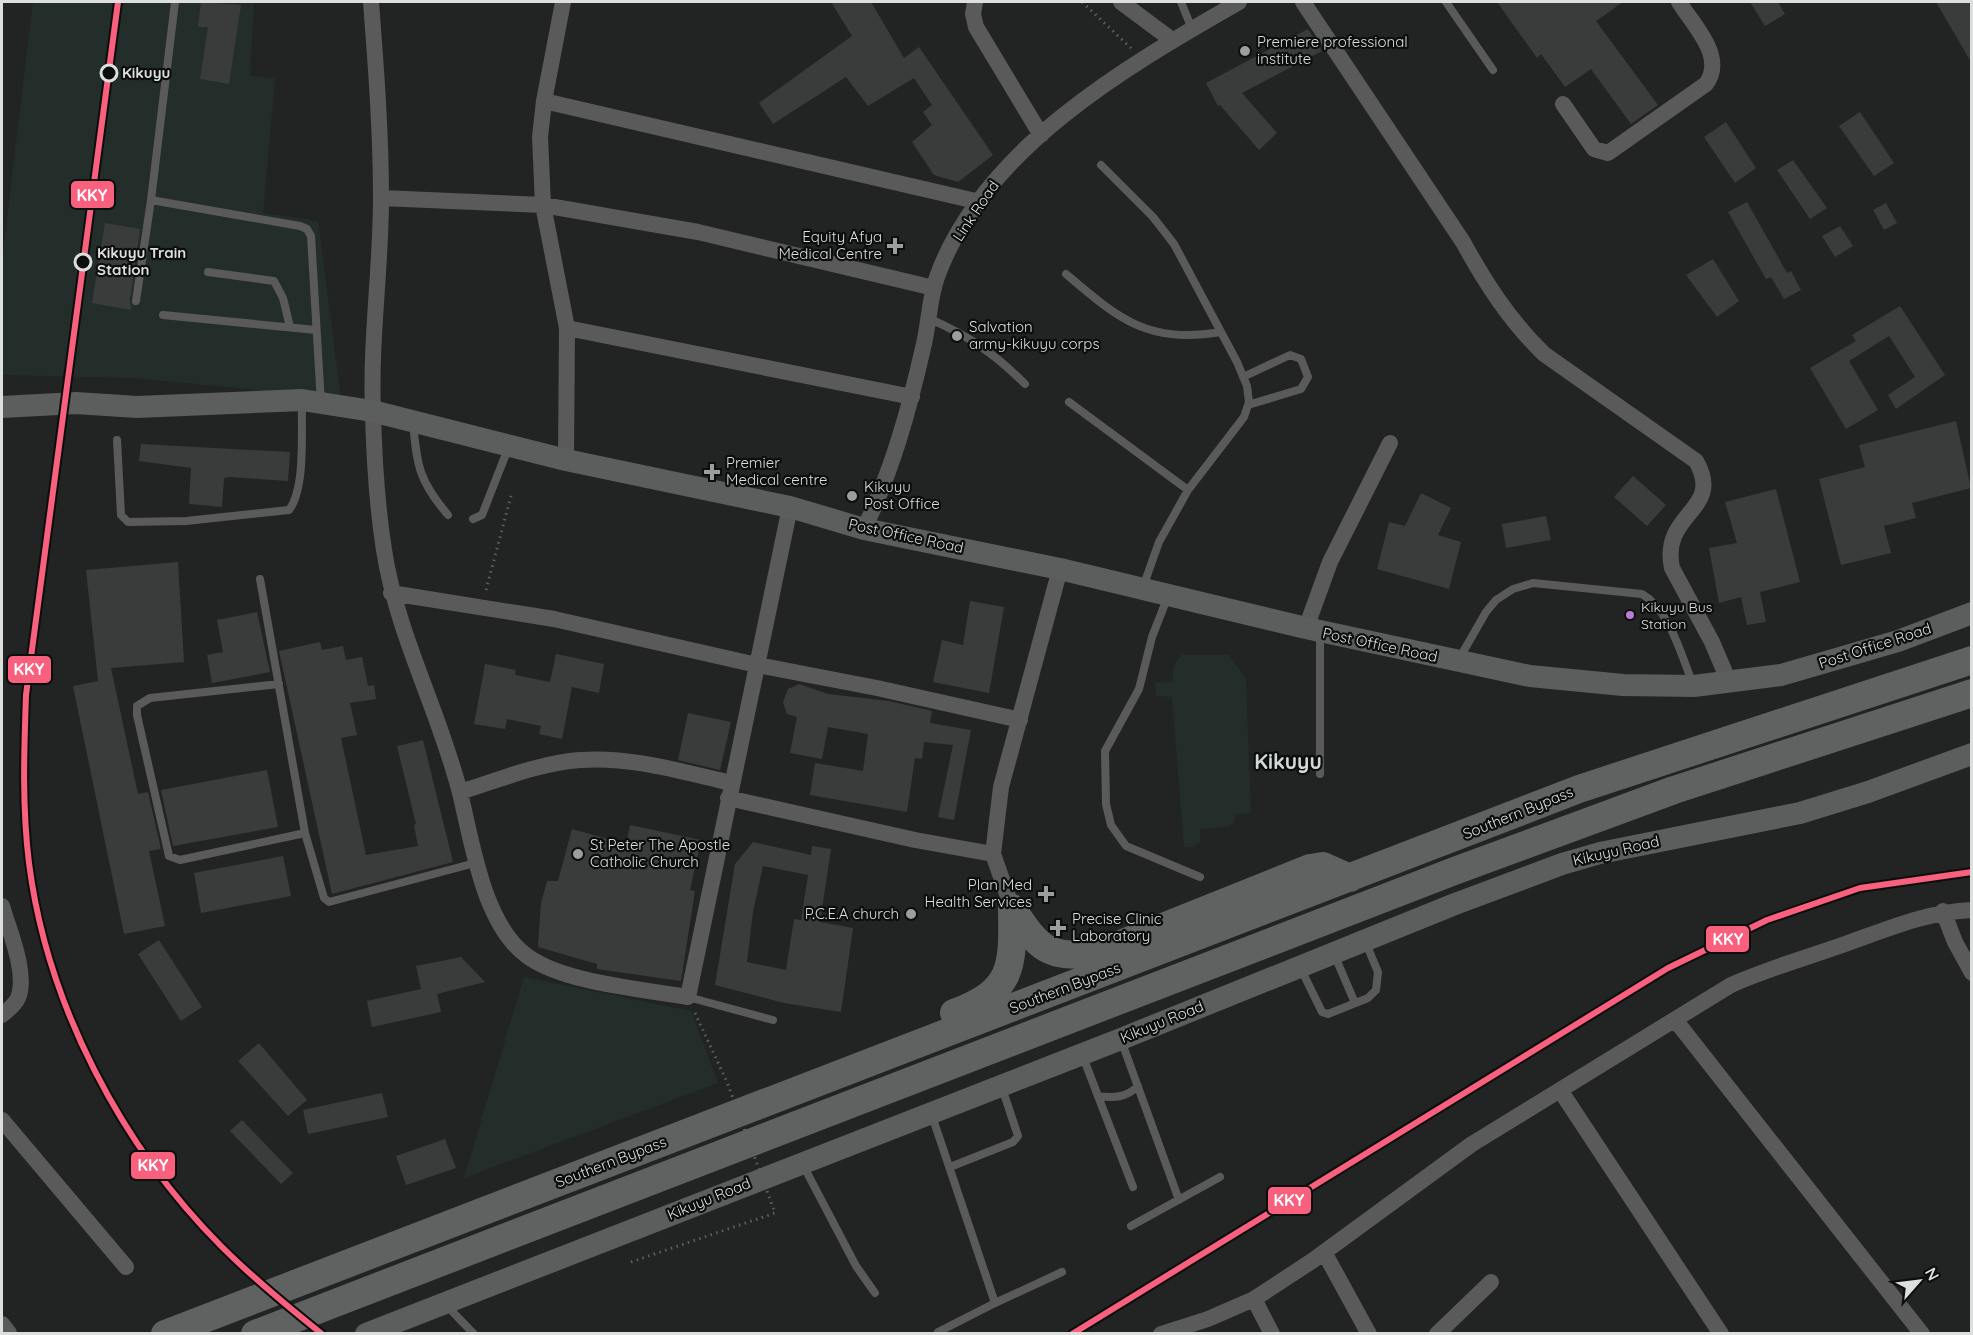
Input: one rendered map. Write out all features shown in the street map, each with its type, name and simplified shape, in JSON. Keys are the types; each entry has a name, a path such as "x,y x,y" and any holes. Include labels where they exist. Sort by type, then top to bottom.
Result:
{"highway":[{"name":"Southern Bypass","path":"165,1334 1579,789 1971,660"},
{"name":"Southern Bypass","path":"255,1334 1468,866 1674,790 1971,693"},
{"path":"1012,908 1037,942 1057,955 1070,956 1098,953 1310,868 1323,866 1350,878"},
{"path":"799,1089 818,1066 837,1055 969,1008 999,988 1008,971 1012,955 1012,908"}],"street":[{"path":"371,2 381,198 372,411 383,547 391,592 441,731 459,792 475,863 498,921 525,955 545,967 572,976 688,997 729,791 790,507"},
{"path":"563,2 544,100 540,137 543,205 567,328 566,460"},
{"path":"975,2 972,14 976,27 1041,135"},
{"path":"1121,2 1172,40"},
{"name":"Link Road","path":"864,529 878,500 912,397 930,319 937,276 964,224 1004,170 1090,94 1172,40 1239,2"},
{"path":"1303,2 1463,242 1485,281 1526,336 1544,354 1696,461 1705,485 1703,494 1671,537 1670,555 1672,568 1712,642 1729,682"},
{"path":"1563,104 1594,149 1608,153 1706,84 1713,74 1714,61 1679,2"},
{"path":"544,100 980,202"},
{"path":"381,198 543,205 698,232 934,288"},
{"path":"567,328 912,397"},
{"name":"Post Office Road","path":"2,407 76,403 137,407 312,402 372,411 566,460 790,507 864,529 1060,569 1313,630 1458,662 1542,677 1623,685 1694,686 1781,675 1898,641 1971,613"},
{"path":"1313,630 1330,562 1390,443"},
{"path":"1012,908 993,854 1001,787 1060,569"},
{"path":"391,592 554,619 757,665 877,688 1020,720"},
{"name":"Kikuyu Road","path":"366,1334 1562,864 1600,853 1800,813 1971,754"},
{"path":"459,792 544,766 580,760 618,761 915,840 993,854"},
{"path":"2,906 18,960 20,986 18,999 2,1015"},
{"path":"1161,1334 1208,1319 1254,1299 1324,1252 1445,1163 1560,1090 1676,1021 1700,1002 1765,970 1902,922 1943,911 1971,910"},
{"path":"1943,911 1955,942 1971,972"},
{"path":"1676,1021 1922,1334"},
{"path":"1560,1090 1721,1334"},
{"path":"2,1120 126,1267"},
{"path":"1324,1252 1369,1334"},
{"path":"1437,1334 1491,1282"},
{"path":"1254,1299 1272,1334"},
{"path":"2,1324 9,1333"}],"lane":[{"path":"136,301 151,200 175,2"},
{"path":"1181,2 1192,28"},
{"path":"1446,2 1493,70"},
{"path":"1101,165 1153,217 1174,244 1247,386 1248,405 1244,417 1188,490 1159,542 1142,590"},
{"path":"117,440 121,515 128,522 186,521 289,510 295,502 312,402 316,330 311,236 307,229 300,226 151,200"},
{"path":"208,272 271,279 280,292 290,327"},
{"path":"1066,274 1103,306 1137,325 1167,336 1192,336 1221,332"},
{"path":"164,315 316,330"},
{"path":"930,319 959,331 998,357 1025,384"},
{"path":"1243,376 1290,355 1301,359 1308,377 1301,389 1248,405"},
{"path":"1069,402 1188,490"},
{"path":"413,421 420,474 429,493 448,515"},
{"path":"473,519 482,515 509,446"},
{"path":"260,579 305,833 320,889 329,902 475,863"},
{"path":"1458,662 1486,612 1496,600 1513,589 1533,583 1642,594 1653,600 1662,612 1694,686"},
{"path":"1169,595 1152,638 1139,689 1106,751 1106,804 1111,825 1126,846 1200,877"},
{"path":"1313,630 1320,774"},
{"path":"279,684 150,698 137,706 137,715 169,856 180,860 305,833"},
{"path":"1300,967 1322,1012 1328,1014 1355,1004 1368,998 1378,984 1378,972 1365,941"},
{"path":"1334,954 1355,1004"},
{"path":"688,997 773,1020"},
{"path":"1121,1039 1179,1200"},
{"path":"1081,1054 1133,1187"},
{"path":"950,1167 1013,1142 1017,1136 1017,1128 1001,1085"},
{"path":"1098,1096 1118,1097 1130,1093 1138,1086"},
{"path":"931,1113 995,1303"},
{"path":"801,1162 856,1266 875,1293"},
{"path":"1131,1226 1220,1178"},
{"path":"938,1332 1062,1272"},
{"path":"444,1303 474,1334"}],"path":[{"path":"1082,2 1137,54"},
{"path":"483,601 512,492"},
{"path":"631,1262 775,1213 727,1082 688,997"}],"shaded area":[{"path":"33,2 254,2 250,75 275,79 263,213 318,221 341,398 133,378 2,375 2,259"},
{"path":"1181,655 1229,655 1246,679 1251,813 1236,814 1234,822 1228,827 1200,829 1200,841 1194,847 1184,847 1172,697 1156,696 1155,683 1173,682 1173,667"},
{"path":"524,977 691,1011 718,1083 464,1178"}],"building":[{"path":"201,2 241,5 229,84 200,79 208,27 198,27"},
{"path":"831,2 871,2 904,58 919,47 993,155 958,182 934,175 912,142 932,125 923,112 932,105 914,78 868,106 846,77 773,124 759,103 852,36"},
{"path":"1497,2 1623,2 1596,21 1658,105 1631,124 1591,69 1565,87 1541,54 1537,58"},
{"path":"1750,2 1778,2 1785,14 1765,26"},
{"path":"1936,2 1971,2 1971,62"},
{"path":"1308,29 1322,51 1242,93 1277,133 1259,150 1220,105 1218,106 1206,83"},
{"path":"1860,112 1894,163 1874,176 1839,126"},
{"path":"1726,122 1756,168 1735,183 1704,137"},
{"path":"1793,160 1827,208 1810,219 1777,170"},
{"path":"1747,202 1787,273 1791,271 1801,290 1784,299 1771,277 1766,279 1728,212"},
{"path":"1886,203 1897,223 1884,230 1873,210"},
{"name":"Kikuyu Train Station","path":"105,223 140,229 130,300 131,310 92,303"},
{"path":"1840,226 1853,246 1835,257 1822,236"},
{"path":"1713,259 1739,301 1717,317 1686,275"},
{"path":"1900,306 1945,375 1896,409 1888,395 1915,377 1889,336 1849,361 1878,410 1846,429 1810,368 1856,341 1852,335"},
{"path":"1956,421 1971,488 1912,503 1916,518 1884,526 1891,553 1841,565 1819,479 1865,467 1859,445"},
{"path":"141,444 290,452 288,481 224,478 222,507 189,504 191,468 139,461"},
{"path":"1633,476 1666,505 1647,526 1614,497"},
{"path":"1776,489 1800,582 1760,592 1766,622 1747,625 1741,597 1719,603 1709,548 1737,543 1725,502"},
{"path":"1421,493 1451,508 1438,535 1461,542 1449,589 1377,569 1389,522 1405,526"},
{"path":"1546,516 1551,540 1506,548 1502,524"},
{"path":"178,562 184,662 111,668 138,794 148,792 161,849 149,851 165,926 124,934 73,686 98,681 86,570"},
{"path":"970,601 1004,607 989,693 933,682 942,640 963,645"},
{"path":"257,612 270,672 212,683 207,655 223,652 217,620"},
{"path":"320,642 322,650 343,646 346,660 362,657 368,686 374,685 376,699 350,703 357,735 341,738 366,855 418,846 414,825 416,824 397,746 423,740 453,862 332,894 279,651"},
{"path":"556,654 604,664 599,693 572,687 562,739 539,734 541,726 507,719 505,729 474,724 485,664 516,670 515,675 550,682"},
{"path":"799,684 828,694 889,701 932,711 930,723 971,730 954,820 938,817 953,745 924,742 922,759 915,758 907,812 810,795 815,763 863,771 868,734 828,727 822,759 790,753 797,717 787,714 783,702 788,689"},
{"path":"688,713 731,722 720,770 678,760"},
{"path":"267,770 278,827 173,846 161,790"},
{"path":"630,825 701,840 690,890 695,891 681,981 597,969 597,964 538,947 541,903 547,881 558,881 572,829 626,844"},
{"path":"753,842 811,855 812,846 831,849 820,922 853,928 841,1012 784,1003 715,985 735,864","holes":["763,866 808,875 801,920 794,919 786,970 747,962 753,912"]},
{"path":"283,856 291,896 201,913 194,873"},
{"path":"159,940 202,1007 181,1021 138,954"},
{"path":"461,957 485,982 437,994 441,1012 372,1027 367,1001 421,989 416,966"},
{"path":"259,1043 307,1100 288,1116 238,1061"},
{"path":"382,1093 388,1117 308,1134 303,1110"},
{"path":"242,1120 293,1173 281,1184 230,1131"},
{"path":"445,1139 456,1168 406,1185 396,1156"}],"transit line":[{"name":"KKY","path":"118,2 26,695 24,800 29,863 38,916 53,969 72,1021 95,1071 122,1119 152,1165 186,1208 222,1247 322,1334"},
{"name":"KKY","path":"1072,1334 1668,968 1767,920 1860,888 1972,872"}],"place":[{"name":"Premiere professional institute","path":"1245,51"},
{"name":"Kikuyu","path":"109,73"},
{"name":"Equity Afya Medical Centre","path":"895,246"},
{"name":"Kikuyu Train Station","path":"83,262"},
{"name":"Salvation army-kikuyu corps","path":"957,336"},
{"name":"Premier Medical centre","path":"712,472"},
{"name":"Kikuyu Post Office","path":"852,496"},
{"name":"Kikuyu Bus Station","path":"1630,615"},
{"name":"St Peter The Apostle Catholic Church","path":"578,854"},
{"name":"Plan Med Health Services","path":"1046,894"},
{"name":"P.C.E.A church","path":"911,914"},
{"name":"Precise Clinic Laboratory","path":"1058,928"}],"district":[{"name":"Kikuyu","path":"1288,762"}]}
